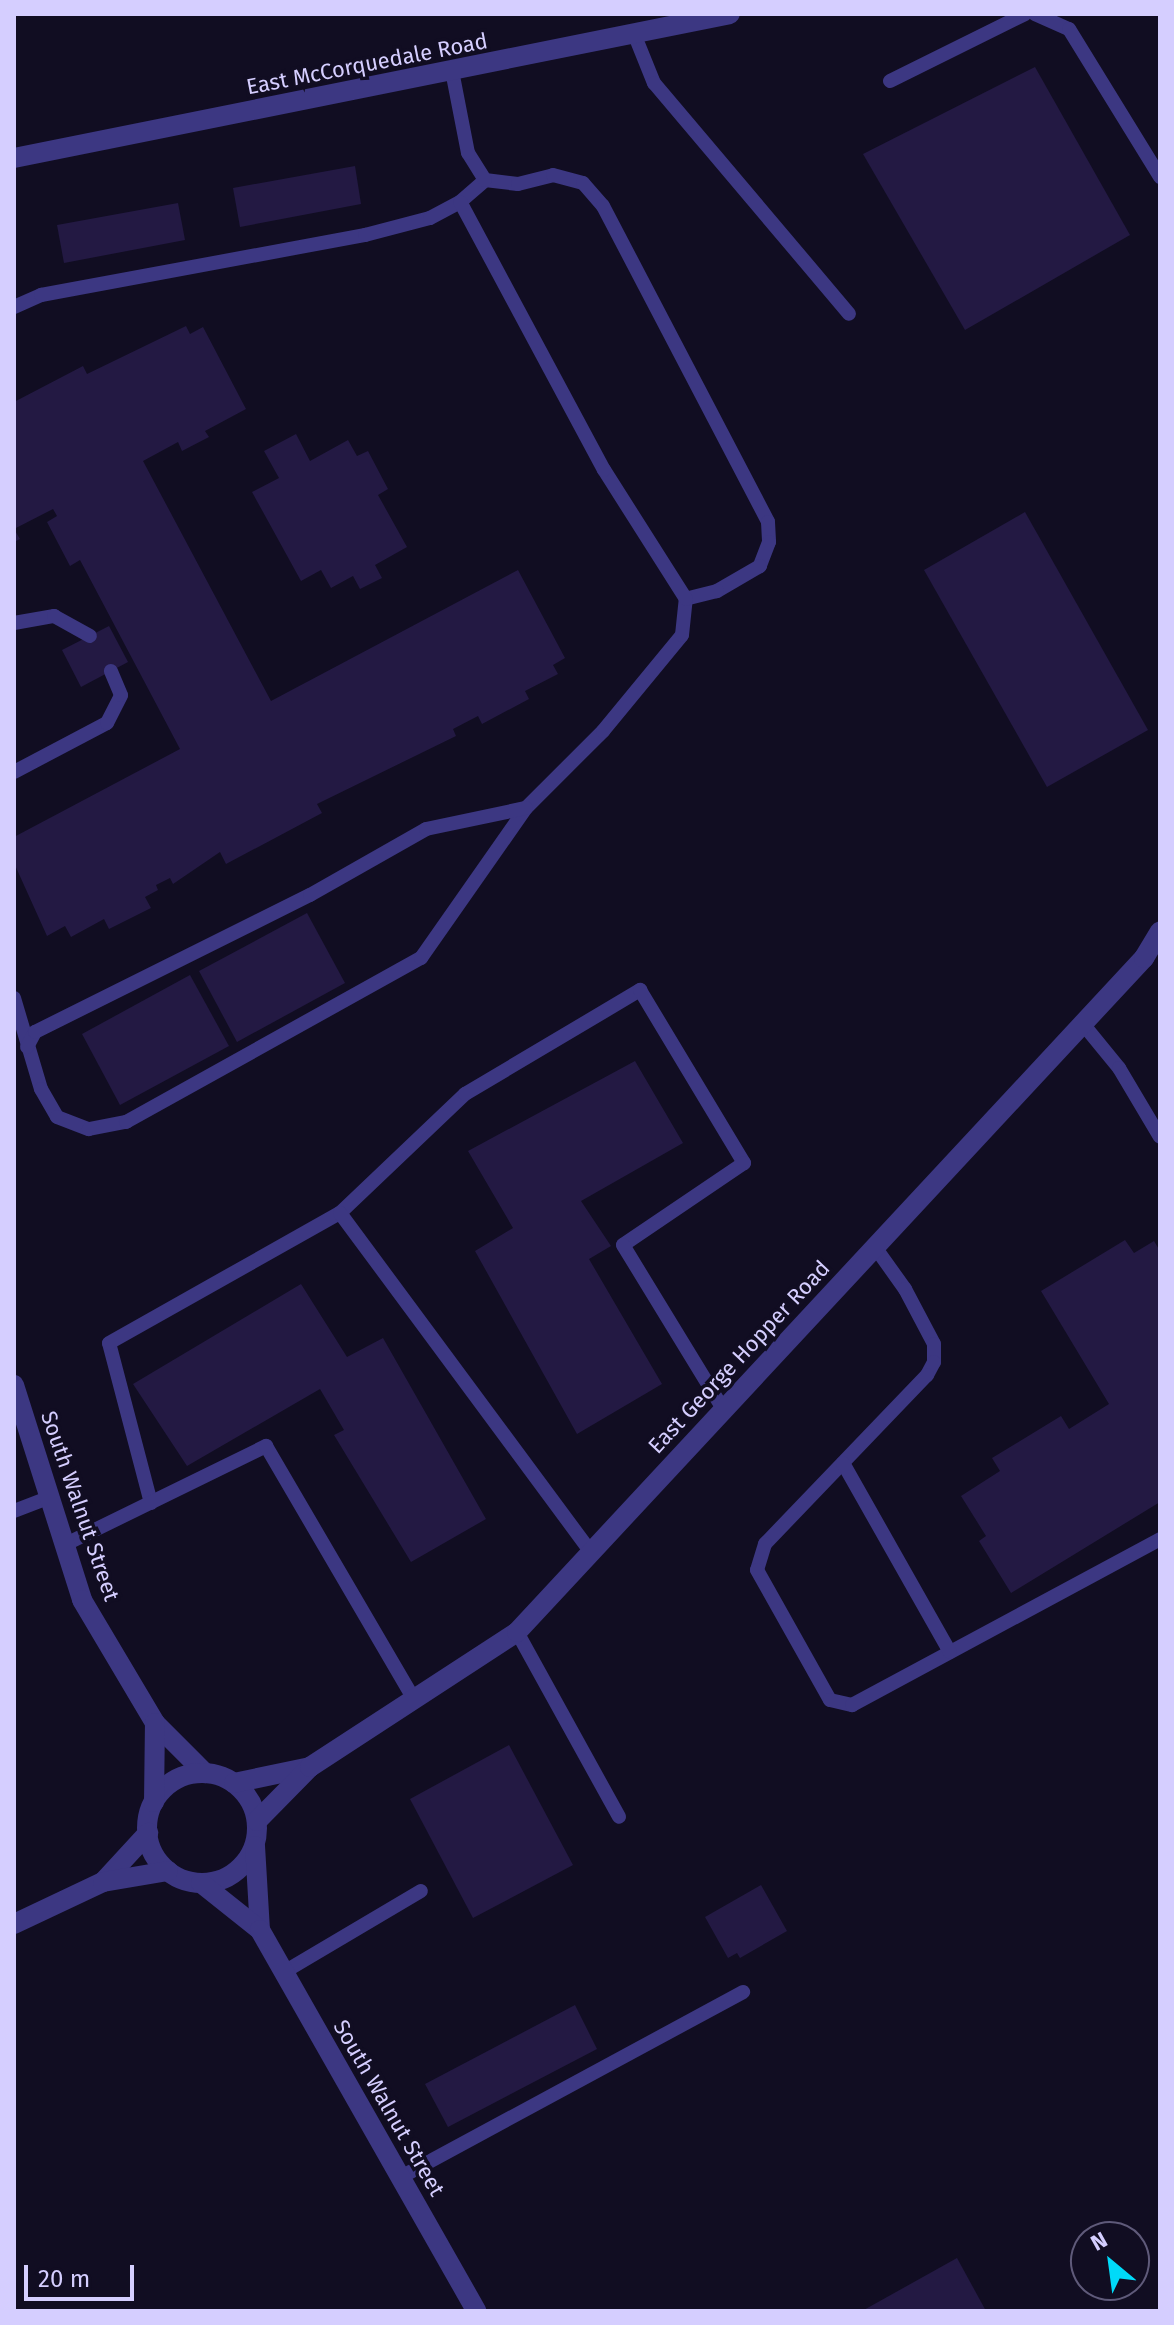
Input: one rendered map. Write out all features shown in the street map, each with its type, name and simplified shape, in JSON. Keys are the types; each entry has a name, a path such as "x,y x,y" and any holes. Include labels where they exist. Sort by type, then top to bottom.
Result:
{"street":[{"name":"East McCorquedale Road","path":"14,158 635,36 730,14"},
{"name":"East George Hopper Road","path":"257,1821 310,1767 517,1632 1144,958 1160,931"},
{"name":"South Walnut Street","path":"14,1385 82,1600 155,1723 205,1773"},
{"path":"103,1882 148,1833 154,1802 155,1723"},
{"name":"East George Hopper Road","path":"234,1783 310,1767"},
{"path":"14,1924 103,1882 168,1871 201,1883 234,1872 255,1844 257,1821 245,1794 234,1783 205,1773 175,1780 154,1802"},
{"path":"148,1833 168,1871"},
{"name":"South Walnut Street","path":"255,1844 260,1930"},
{"name":"South Walnut Street","path":"201,1883 260,1930 476,2311"}],"lane":[{"path":"890,81 1025,14"},
{"path":"1035,14 1069,29 1160,177"},
{"path":"635,36 654,83 849,314"},
{"path":"452,71 468,153 485,180"},
{"path":"14,307 41,295 365,235 430,218 460,202 485,180 518,184 553,175 583,183 603,206 768,522 769,542 760,566 728,587 686,599"},
{"path":"14,998 41,1089 57,1117 89,1129 126,1122 421,958 526,808 603,731 682,635 686,599 604,470 460,202"},
{"path":"14,623 54,616 90,636"},
{"path":"14,772 107,723 121,695 111,671"},
{"path":"27,1047 35,1032 310,895 426,829 526,808"},
{"path":"151,1503 109,1343 340,1213 465,1094 640,990 744,1163 623,1245 723,1409"},
{"path":"1083,1024 1119,1068 1160,1137"},
{"path":"340,1213 591,1552"},
{"path":"875,1247 905,1289 936,1353 927,1375 765,1544 757,1570 825,1694 835,1705 852,1705 1160,1539"},
{"path":"66,1544 266,1446 413,1698"},
{"path":"843,1463 950,1652"},
{"path":"14,1511 50,1497"},
{"path":"517,1632 619,1817"},
{"path":"284,1972 421,1891"},
{"path":"401,2177 743,1992"}],"building":[{"path":"1035,67 1130,235 965,330 863,154"},
{"path":"355,166 361,204 240,227 233,188"},
{"path":"178,203 185,240 64,263 57,225"},
{"path":"186,326 190,334 203,327 246,409 205,431 209,437 182,451 178,442 143,461 271,701 518,570 565,658 553,665 558,674 525,691 529,699 482,724 478,716 453,729 456,736 317,804 322,813 226,864 220,852 173,884 170,878 156,885 158,890 145,897 151,908 109,929 104,919 71,937 65,926 47,936 14,863 14,837 180,749 80,560 70,566 47,522 57,516 53,509 14,529 14,402 83,366 87,374"},
{"path":"296,434 310,461 348,440 357,456 368,451 388,489 378,495 407,547 375,565 382,578 360,589 353,576 331,588 321,570 301,581 252,492 279,478 264,451"},
{"path":"1025,512 1148,730 1047,787 924,570"},
{"path":"109,626 128,662 81,687 62,650"},
{"path":"307,913 345,983 237,1042 199,971"},
{"path":"190,975 229,1046 120,1105 82,1034"},
{"path":"635,1061 683,1143 581,1201 611,1246 589,1259 662,1384 577,1434 475,1251 513,1228 468,1151"},
{"path":"1125,1240 1134,1253 1154,1241 1160,1251 1160,1502 1011,1593 979,1541 986,1536 961,1496 1000,1471 992,1458 1061,1416 1069,1429 1109,1404 1041,1291"},
{"path":"301,1284 347,1357 383,1338 486,1519 411,1562 334,1435 344,1430 320,1389 187,1466 133,1384"},
{"path":"509,1745 573,1865 473,1918 410,1799"},
{"path":"761,1885 787,1931 740,1958 737,1953 728,1958 705,1917"},
{"path":"575,2005 597,2049 448,2127 425,2084"},
{"path":"957,2258 986,2311 862,2311"}]}
